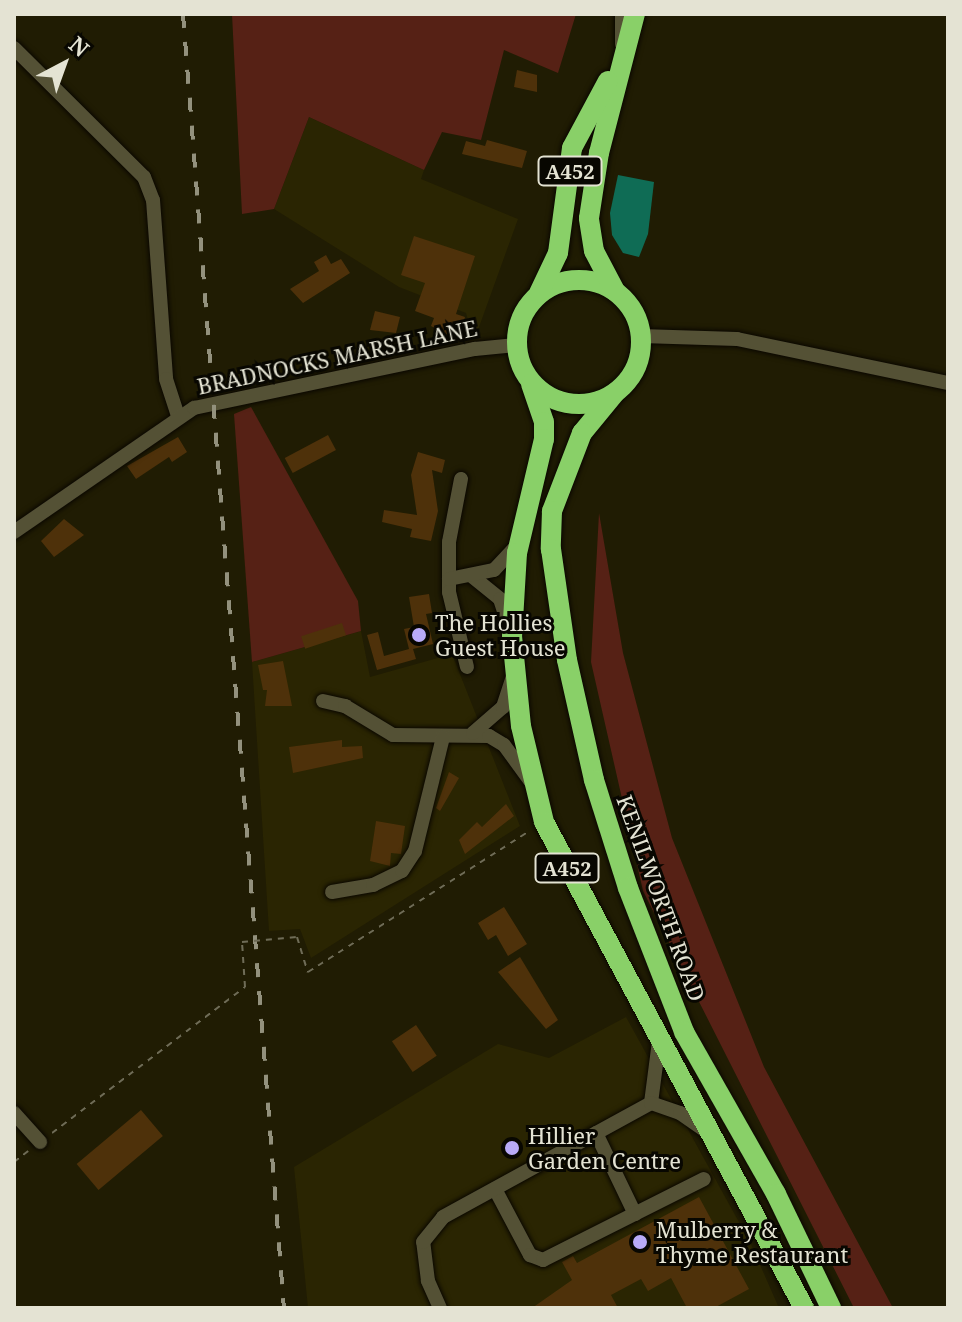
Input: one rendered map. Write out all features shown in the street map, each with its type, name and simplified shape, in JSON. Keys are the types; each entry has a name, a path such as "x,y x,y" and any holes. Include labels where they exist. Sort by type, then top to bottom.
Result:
{"highway":[{"name":"A452","path":"615,393 640,358 641,336 628,304 616,291 594,251 589,218 622,56 635,14"},
{"name":"A452","path":"622,56 572,148 558,253 539,293 522,317 516,345 544,422 544,439 519,544 512,636 513,677 533,785 544,822 717,1138 804,1308"},
{"path":"539,293 577,279 616,291"},
{"path":"531,384 550,398 572,405 594,403 615,393"},
{"name":"KENILWORTH ROAD","path":"615,393 582,433 552,511 551,549 567,660 594,780 628,888 684,1032 776,1194 831,1308"}],"street":[{"name":"A452","path":"622,14 622,56"},
{"path":"14,48 144,177 153,200 166,379 178,417"},
{"path":"641,336 737,339 948,383"},
{"name":"BRADNOCKS MARSH LANE","path":"14,532 178,417 205,405 475,349 516,345"},
{"path":"461,479 449,542 449,579 467,667"},
{"path":"449,579 473,577 494,570 519,544"},
{"path":"473,577 500,599 512,636"},
{"path":"473,733 503,707 513,677"},
{"path":"323,701 345,706 379,731 443,737 473,733 504,745 533,785"},
{"path":"332,892 373,885 402,871 415,851 443,737"},
{"path":"651,1103 659,1069 659,1032"},
{"path":"440,1308 428,1281 423,1242 443,1217 651,1103 680,1113 717,1138"},
{"path":"14,1113 40,1142"},
{"path":"596,1133 635,1214"},
{"path":"495,1189 537,1260 704,1179"}],"path":[{"path":"14,1162 245,987 242,942 297,937 308,972 544,822"}],"shaded area":[{"path":"232,14 576,14 558,73 504,50 481,140 442,132 424,170 309,117 274,209 242,214"},
{"path":"309,117 424,170 421,179 518,219 474,341 466,313 399,287 274,209"},
{"path":"618,175 654,182 648,234 639,257 623,253 612,235 610,213"},
{"path":"251,407 358,601 361,631 252,662 234,414"},
{"path":"599,513 623,653 672,838 764,1067 893,1308 854,1308 643,891 591,662"},
{"path":"361,631 370,677 452,654 520,826 311,958 300,929 269,931 252,662"},
{"name":"Hillier Garden Centre","path":"626,1017 750,1242 779,1308 308,1308 294,1167 498,1044 549,1058"}],"building":[{"path":"517,70 537,75 537,92 514,87"},
{"path":"487,140 527,151 522,168 462,154 466,141 485,146"},
{"path":"414,236 475,256 456,314 465,317 458,340 431,326 434,318 415,311 425,283 401,275"},
{"path":"326,255 331,264 341,259 350,273 303,303 290,289 319,271 314,262"},
{"path":"375,311 400,317 396,333 370,330"},
{"path":"328,435 336,450 293,473 285,458"},
{"path":"178,437 187,452 172,462 169,457 136,479 127,466"},
{"path":"418,452 445,460 442,473 432,470 438,511 431,541 410,537 412,529 382,522 384,510 417,515 411,475"},
{"path":"64,519 84,535 54,557 41,541"},
{"path":"429,594 432,613 426,614 433,644 413,649 416,659 377,670 367,635 378,632 384,656 409,649 404,629 414,627 409,597"},
{"path":"342,623 346,635 305,649 301,636"},
{"path":"283,661 292,706 265,706 267,690 263,690 258,665"},
{"path":"342,740 342,747 362,746 363,758 293,773 289,747"},
{"path":"449,772 459,778 440,811 436,808"},
{"path":"506,804 514,816 465,854 459,840 477,822 482,827"},
{"path":"376,821 405,826 401,854 391,853 390,866 370,861"},
{"path":"504,907 527,944 508,956 496,935 488,940 478,923"},
{"path":"520,957 558,1020 546,1029 498,972"},
{"path":"416,1025 437,1056 413,1072 392,1041"},
{"path":"141,1110 163,1136 99,1190 77,1164"},
{"path":"699,1197 749,1289 714,1308 687,1308 671,1278 648,1291 641,1279 611,1295 618,1308 532,1308 572,1280 562,1262 573,1256 577,1263"}],"railway":[{"path":"183,14 284,1308"}],"place":[{"name":"The Hollies Guest House","path":"419,635"},
{"name":"Hillier Garden Centre","path":"512,1148"},
{"name":"Mulberry & Thyme Restaurant","path":"640,1242"}]}
